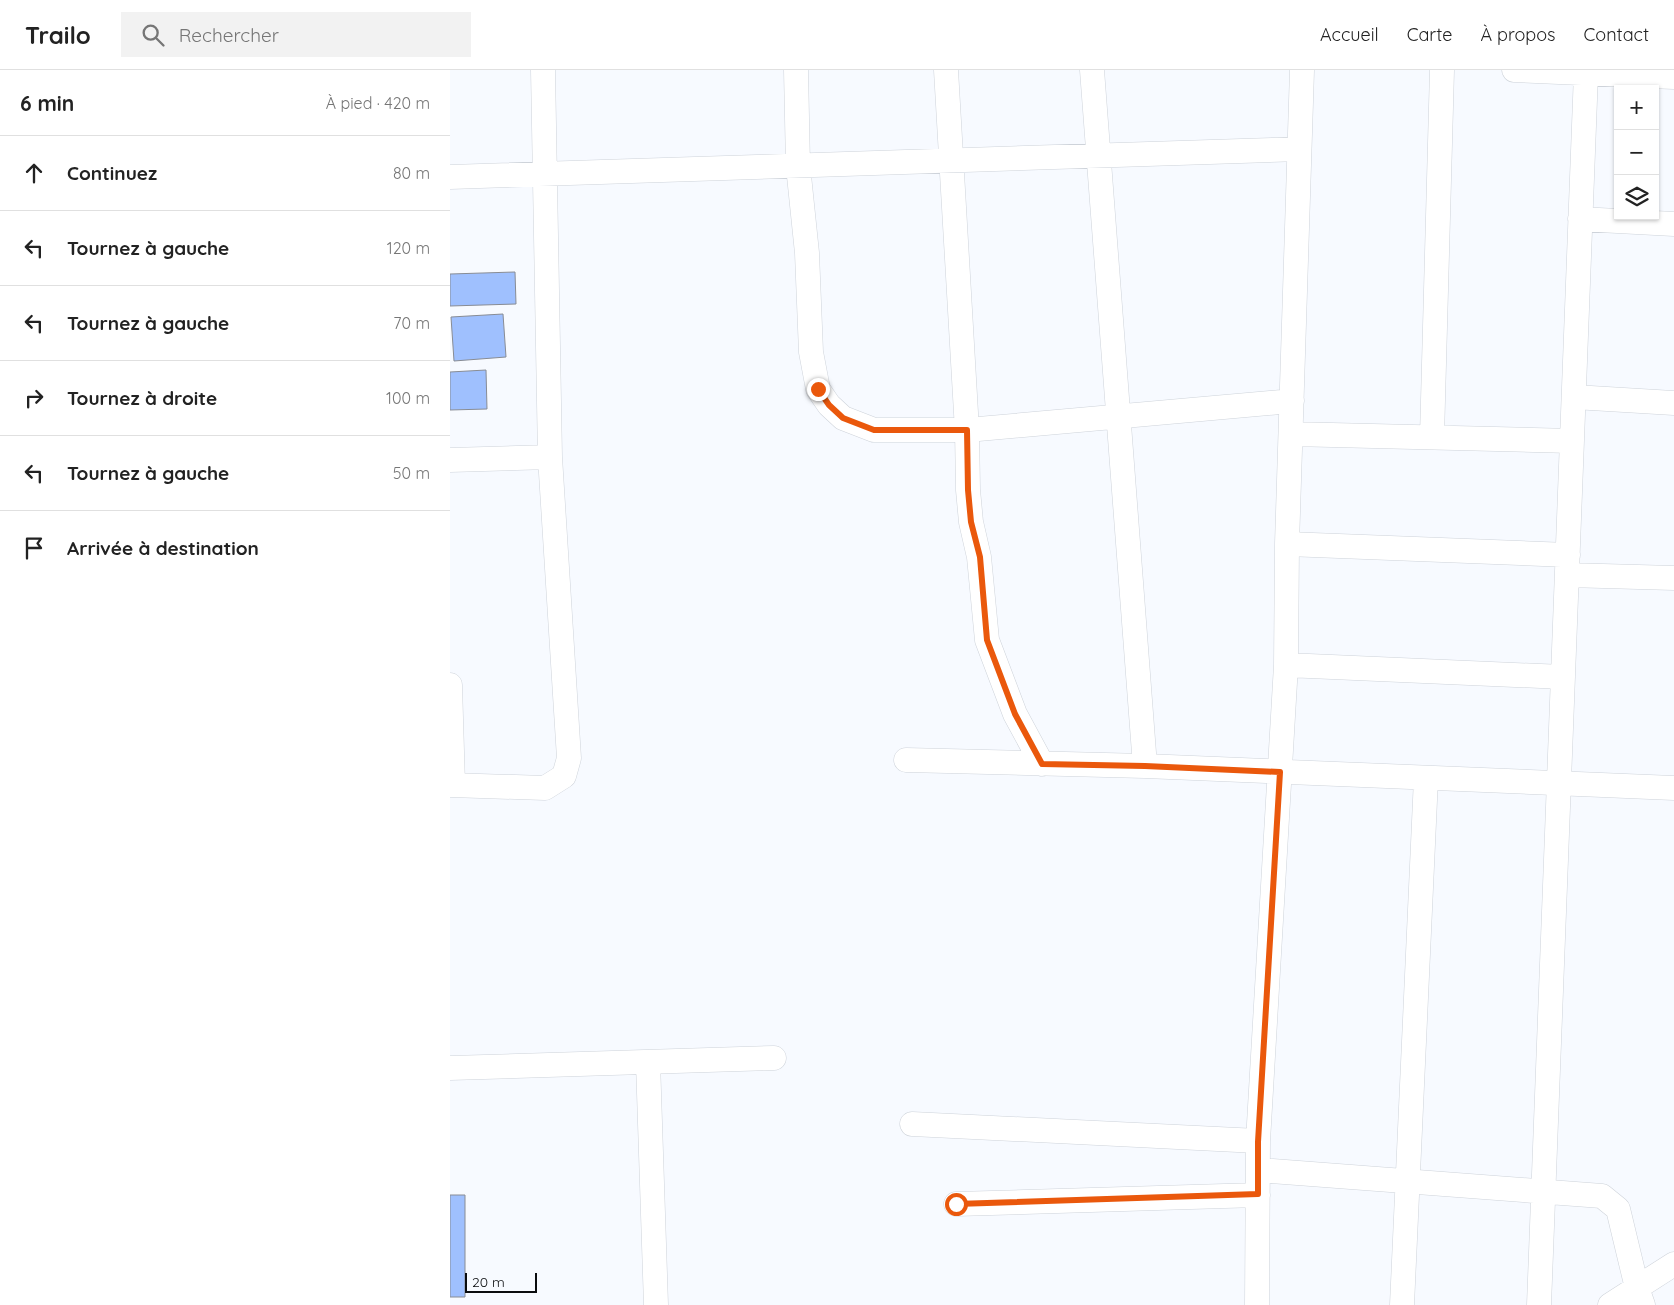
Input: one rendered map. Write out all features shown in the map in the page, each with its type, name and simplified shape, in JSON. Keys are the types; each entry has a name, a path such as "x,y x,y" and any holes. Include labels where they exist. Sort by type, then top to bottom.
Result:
{"street":[{"path":"450,685 451,785 545,788 564,776 570,758 550,457 543,70"},
{"path":"796,70 798,166 807,253 811,352 818,389 829,405 843,418 874,430 967,430 1292,401"},
{"path":"946,70 967,430 969,498 971,522 980,557 987,640 1015,714 1042,764"},
{"path":"1092,70 1145,766"},
{"path":"1257,1305 1258,1142 1286,665 1287,544 1302,70"},
{"path":"1432,437 1442,70"},
{"path":"1514,70 1674,77"},
{"path":"1539,1305 1586,73"},
{"path":"450,177 1299,149"},
{"path":"1580,219 1674,224"},
{"path":"1574,397 1674,403"},
{"path":"1291,434 1572,441"},
{"path":"450,460 550,457"},
{"path":"1287,544 1567,565 1674,578"},
{"path":"1286,665 1563,677"},
{"path":"906,760 1145,766 1674,788"},
{"path":"1402,1305 1426,778"},
{"path":"450,1068 774,1058"},
{"path":"648,1062 656,1305"},
{"path":"912,1124 1258,1142"},
{"path":"1258,1170 1602,1196 1618,1209 1640,1296"},
{"path":"956,1204 1258,1194"},
{"path":"1610,1305 1640,1296 1674,1264"}],"building":[{"path":"515,272 516,304 450,306 450,274"},
{"path":"503,314 506,357 454,361 451,317"},
{"path":"486,370 487,409 450,410 450,372"},
{"path":"450,1195 465,1195 465,1297 450,1297"}],"route":[{"path":"818,389 829,405 843,418 874,430 967,430 968,490 971,522 980,557 987,640 1015,714 1042,764 1280,772 1258,1142 1258,1194 956,1204"}]}
